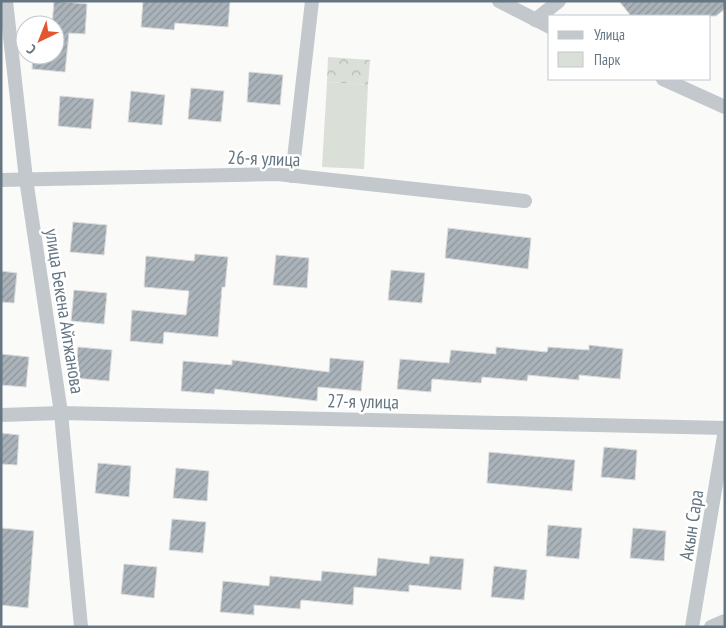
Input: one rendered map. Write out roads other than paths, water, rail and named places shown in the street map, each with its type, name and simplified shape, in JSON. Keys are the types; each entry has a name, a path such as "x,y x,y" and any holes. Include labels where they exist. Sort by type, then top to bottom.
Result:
{"street":[{"name":"улица Бекена Айтжанова","path":"6,1 26,179 61,413 81,627"},
{"path":"292,176 312,1"},
{"path":"499,1 548,26"},
{"path":"535,20 559,1"},
{"path":"665,80 725,107"},
{"name":"26-я улица","path":"1,180 276,174 526,201"},
{"name":"27-я улица","path":"1,415 61,413 725,429"},
{"name":"Акын Сара","path":"692,627 725,429"},
{"path":"711,627 725,620"}]}
